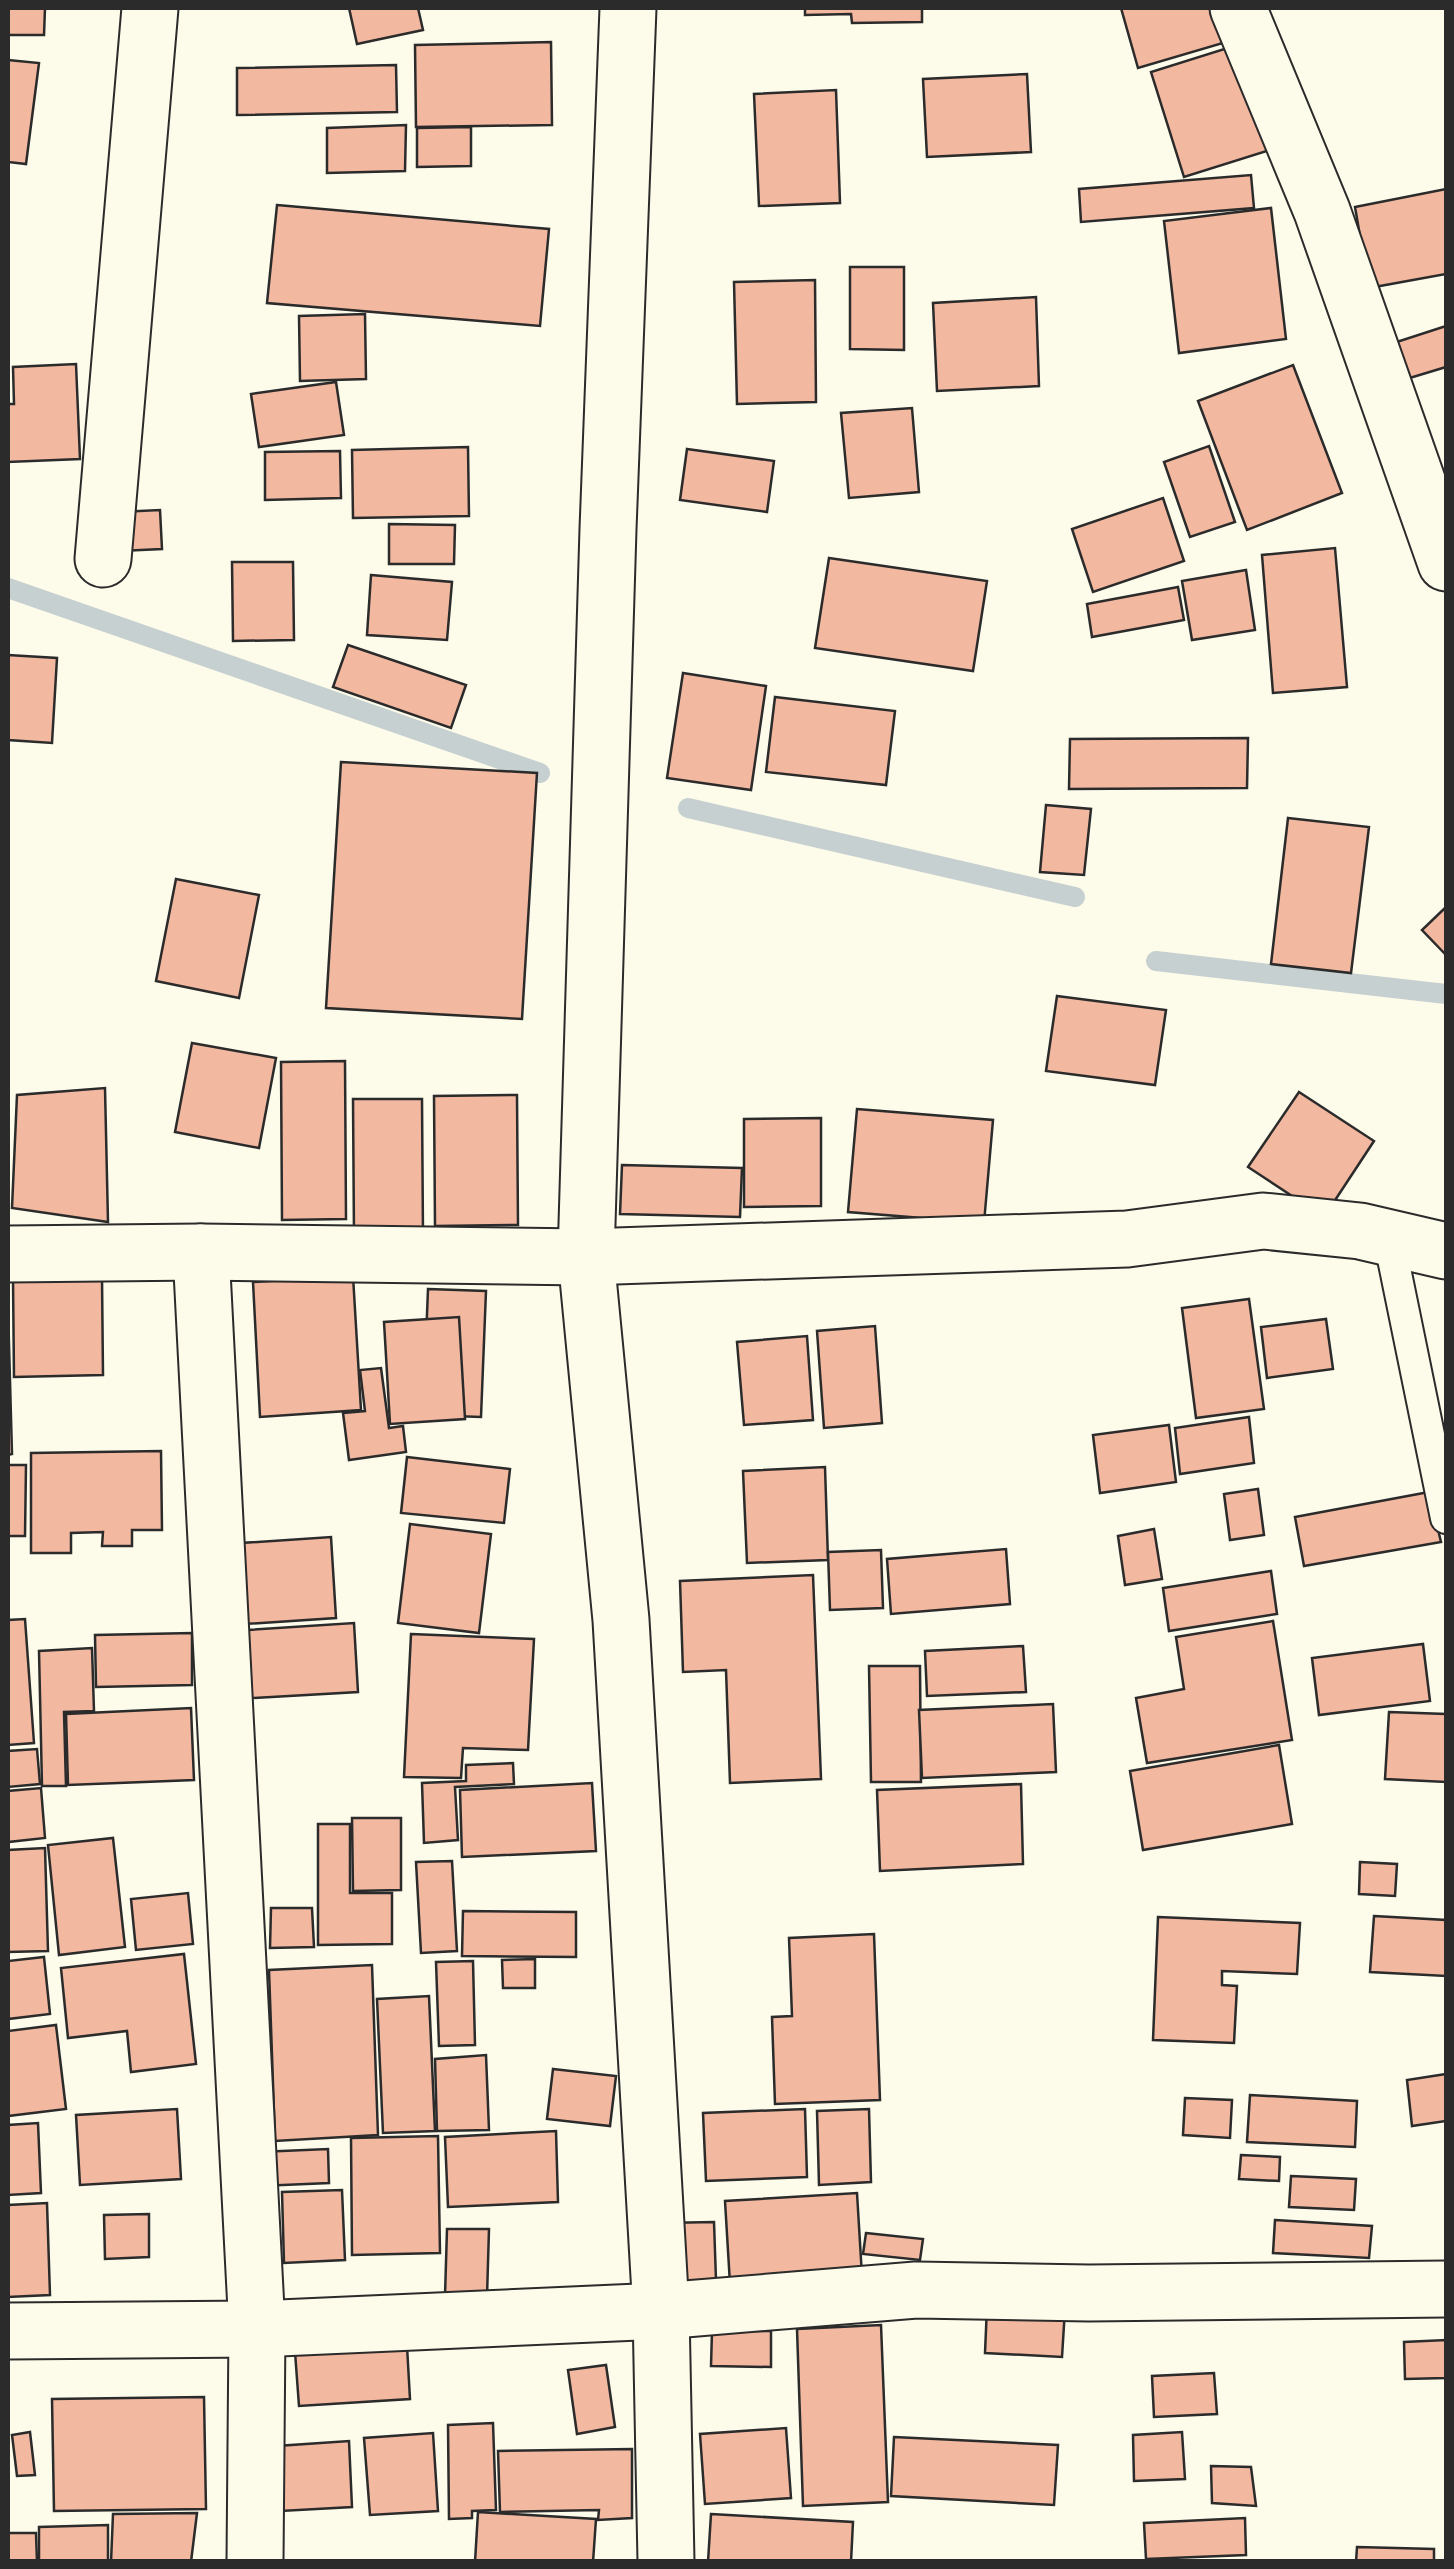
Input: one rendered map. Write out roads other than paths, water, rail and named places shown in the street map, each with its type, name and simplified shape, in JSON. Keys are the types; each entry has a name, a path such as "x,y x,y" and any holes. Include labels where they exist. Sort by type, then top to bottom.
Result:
{"street":[{"path":"103,559 150,8"},
{"path":"628,8 586,1257 621,1620 661,2311 666,2562"},
{"path":"1238,8 1322,211 1446,563"},
{"path":"8,1254 201,1252 586,1257 1126,1239 1263,1222 1360,1231 1446,1251"},
{"path":"201,1252 257,2328 255,2562"},
{"path":"8,2331 257,2328 661,2311 916,2290 1090,2294 1446,2289"}],"lane":[{"path":"1389,1239 1446,1518"}],"waterway":[{"path":"8,588 540,773"},
{"path":"688,808 1075,897"},
{"path":"1156,961 1446,994"}]}
